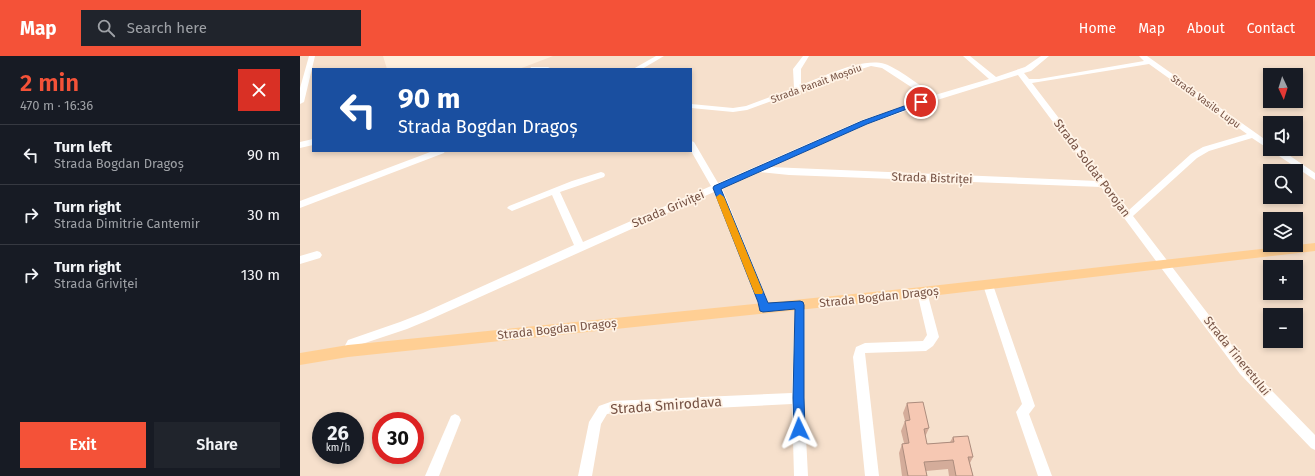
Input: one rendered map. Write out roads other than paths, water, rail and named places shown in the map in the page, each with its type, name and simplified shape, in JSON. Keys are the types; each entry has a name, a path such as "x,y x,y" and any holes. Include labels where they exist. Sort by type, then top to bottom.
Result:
{"main road":[{"name":"Strada Bogdan Dragoș","path":"300,359 348,351 988,285 1315,247"}],"street":[{"path":"300,102 312,56"},
{"path":"639,68 661,56"},
{"path":"798,90 797,69 806,56"},
{"path":"966,56 995,80"},
{"name":"Strada Vasile Lupu","path":"1142,56 1263,141"},
{"name":"Strada Griviței","path":"348,351 352,344 421,319 580,247 865,122 934,98 1020,72 1042,58"},
{"name":"Strada Griviței","path":"1028,81 1033,78 1042,58"},
{"path":"1028,81 1039,81 1151,62"},
{"name":"Strada Panait Moșoiu","path":"692,106 740,110 862,66 877,65 884,66 934,98"},
{"name":"Strada Soldat Porojan","path":"1020,72 1164,264"},
{"path":"1127,214 1132,213 1194,156 1206,149 1253,135"},
{"path":"300,145 312,142"},
{"path":"692,146 717,188 763,302 763,308"},
{"path":"300,205 418,155 435,152"},
{"path":"1284,156 1315,177"},
{"name":"Strada Bistriței","path":"760,169 789,172 1105,184"},
{"path":"512,208 601,175"},
{"path":"555,191 580,247"},
{"path":"300,260 317,254"},
{"name":"Strada Tineretului","path":"1164,264 1244,370 1315,444"},
{"path":"988,285 1029,406 1022,412 1045,476"},
{"path":"872,476 859,357 860,350 865,348 926,346 929,343 929,339 933,337 922,292"},
{"path":"800,305 798,398 801,476"},
{"name":"Strada Smirodava","path":"585,476 595,422 603,410 613,407 798,398"},
{"path":"432,476 455,420"}]}
